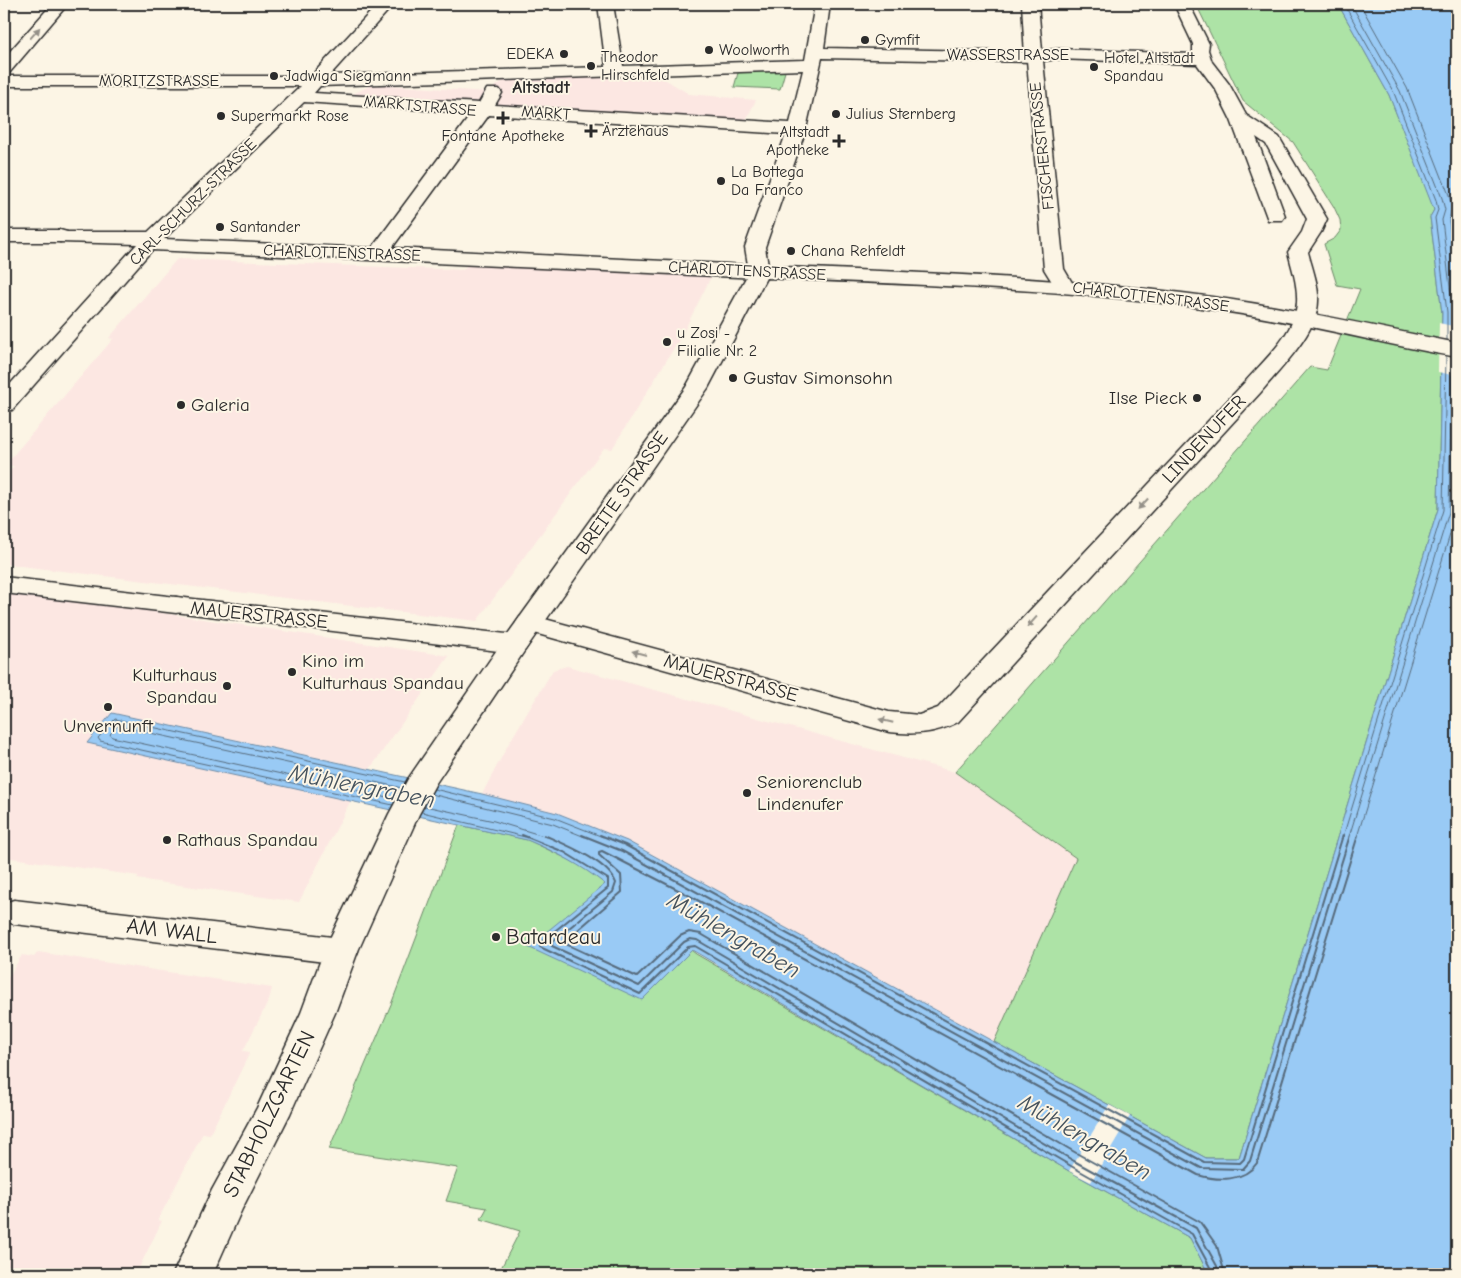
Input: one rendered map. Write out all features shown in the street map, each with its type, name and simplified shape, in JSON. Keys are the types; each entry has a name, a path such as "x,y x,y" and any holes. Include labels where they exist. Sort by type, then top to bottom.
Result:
{"street":[{"path":"4,68 60,4"},
{"name":"CARL-SCHURZ-STRASSE","path":"4,405 151,241 300,97 358,38 386,4"},
{"path":"605,4 615,70"},
{"path":"759,272 755,247 798,128 822,4"},
{"name":"FISCHERSTRASSE","path":"1030,4 1033,57 1054,268 1064,286"},
{"name":"LINDENUFER","path":"1182,4 1201,44 1199,51 1202,59 1216,75 1241,119 1274,216"},
{"name":"WASSERSTRASSE","path":"812,59 1033,57 1057,54 1202,59"},
{"name":"MARKT","path":"314,81 615,70 812,59"},
{"path":"484,109 503,74"},
{"name":"MORITZSTRASSE","path":"4,81 314,81"},
{"name":"MARKTSTRASSE","path":"300,97 484,109"},
{"name":"MARKT","path":"484,109 798,128"},
{"name":"MARKTSTRASSE","path":"377,255 484,109"},
{"name":"LINDENUFER","path":"934,723 948,715 1253,387 1282,352 1304,320 1309,304 1298,252 1307,237 1315,230 1317,219 1272,141 1241,119"},
{"name":"CHARLOTTENSTRASSE","path":"4,236 60,236 377,255 472,257 1064,286 1184,299 1457,350"},
{"name":"BREITE STRASSE","path":"341,951 404,814 423,779 522,634 697,388 759,272"},
{"name":"MAUERSTRASSE","path":"4,585 176,605 522,634 889,722 914,725 934,723"},
{"name":"AM WALL","path":"9,912 341,951"},
{"name":"STABHOLZGARTEN","path":"193,1274 226,1202 272,1114 318,1014 341,951"}],"shaded area":[{"path":"653,72 689,94 756,100 745,122 351,95 373,84 487,92 506,79"},
{"path":"177,259 463,270 467,265 712,275 682,335 612,449 604,448 477,621 4,564 4,478 14,466 5,465 113,339 109,338"},
{"path":"4,589 137,606 136,609 449,656 370,769 112,713 88,743 351,800 299,902 137,879 139,876 4,857"},
{"name":"Seniorenclub Lindenufer","path":"567,666 955,772 1076,858 994,1042 627,841 557,813 482,794 509,743 553,670"},
{"path":"38,952 272,988 269,1000 243,1051 250,1052 210,1134 203,1133 158,1220 162,1221 136,1274 4,1274 4,984 22,955 34,957"}],"green space":[{"path":"1196,4 1338,4 1389,95 1431,201 1434,210 1430,217 1442,313 1438,509 1239,1158 1206,1158 994,1042 1076,858 955,772 1310,367 1327,370 1360,289 1337,285 1324,244 1335,238 1341,230 1340,220 1334,207 1293,142 1243,101"},
{"path":"740,66 786,68 780,89 734,87"},
{"path":"459,825 528,840 584,867 696,954 1069,1171 1190,1238 1207,1271 1206,1274 498,1274 520,1231 481,1219 487,1208 446,1201 458,1168 329,1149 392,1002"}],"water":[{"name":"Mühlengraben","path":"1338,4 1457,4 1457,1274 1206,1274 1207,1271 1190,1238 1069,1171 692,950 642,1000 528,947 605,884 568,859 548,849 527,840 87,743 112,713 482,794 557,813 627,841 1206,1158 1239,1158 1438,509 1442,313 1430,217 1434,210 1389,95"}],"pier":[{"path":"1439,323 1457,327 1457,376 1438,372"},
{"path":"1109,1105 1130,1116 1091,1182 1069,1171"}],"place":[{"name":"Gymfit","path":"865,40"},
{"name":"Woolworth","path":"709,50"},
{"name":"EDEKA","path":"564,54"},
{"name":"Theodor Hirschfeld","path":"591,66"},
{"name":"Hotel Altstadt Spandau","path":"1094,67"},
{"name":"Jadwiga Siegmann","path":"274,76"},
{"name":"Julius Sternberg","path":"836,114"},
{"name":"Supermarkt Rose","path":"221,116"},
{"name":"Fontane Apotheke","path":"503,118"},
{"name":"Ärztehaus","path":"591,131"},
{"name":"Altstadt Apotheke","path":"839,141"},
{"name":"La Bottega Da Franco","path":"721,181"},
{"name":"Santander","path":"220,227"},
{"name":"Chana Rehfeldt","path":"791,251"},
{"name":"u Zosi - Filialie Nr. 2","path":"667,342"},
{"name":"Gustav Simonsohn","path":"733,378"},
{"name":"Ilse Pieck","path":"1197,398"},
{"name":"Galeria","path":"181,405"},
{"name":"Kino im Kulturhaus Spandau","path":"292,672"},
{"name":"Kulturhaus Spandau","path":"227,686"},
{"name":"Unvernunft","path":"108,707"},
{"name":"Seniorenclub Lindenufer","path":"747,793"},
{"name":"Rathaus Spandau","path":"167,840"},
{"name":"Batardeau","path":"496,937"}],"district":[{"name":"Altstadt","path":"541,87"}]}
